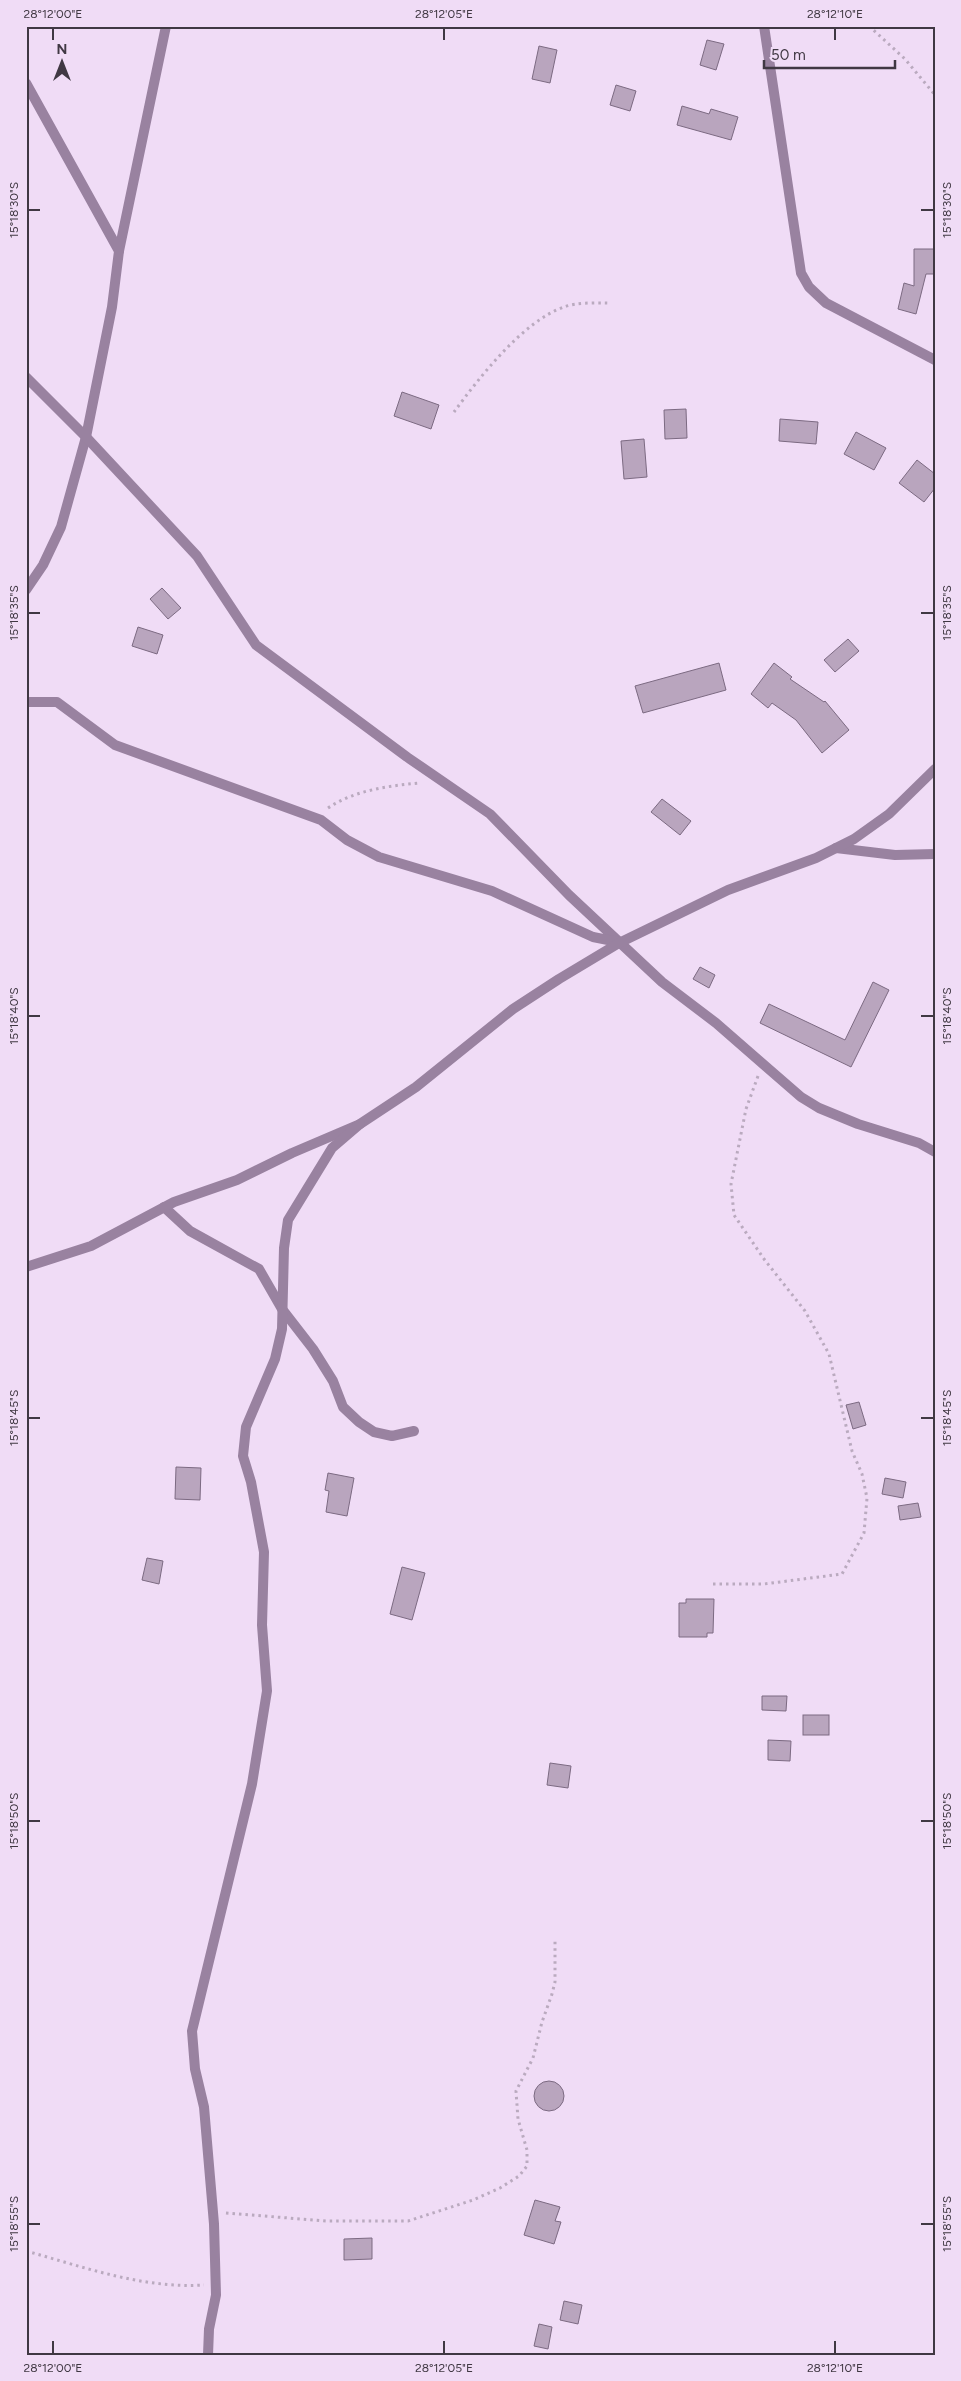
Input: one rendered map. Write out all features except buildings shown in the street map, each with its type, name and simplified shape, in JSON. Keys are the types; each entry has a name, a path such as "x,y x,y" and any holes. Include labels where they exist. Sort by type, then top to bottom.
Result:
{"street":[{"path":"26,590 44,565 61,527 86,437 112,307 120,251 166,26"},
{"path":"764,26 801,273 808,287 826,303 935,360"},
{"path":"26,83 120,251"},
{"path":"26,377 86,437 197,556 256,645 490,814 569,895 662,982 762,1062 801,1098 819,1108 858,1124 919,1143 935,1152"},
{"path":"26,702 57,702 115,745 315,817 346,840 379,857 492,891 593,936 620,943"},
{"path":"208,2355 209,2329 216,2295 213,2212 204,2107 195,2069 192,2031 252,1784 267,1691 262,1625 264,1552 251,1482 243,1456 246,1427 275,1359 282,1329 288,1220 332,1148 360,1124 416,1087 513,1009 620,943 728,890 816,858 854,839 889,814 935,769"},
{"path":"835,848 896,855 935,854"},
{"path":"26,1267 91,1246 164,1207 237,1180 292,1153 360,1124"},
{"path":"164,1207 190,1230 259,1269 282,1309 313,1349 333,1381 343,1407 374,1432 392,1436 414,1431"}],"path":[{"path":"870,26 905,59 935,95"},
{"path":"454,412 488,366 548,313 566,306 610,303"},
{"path":"315,817 334,804 363,792 390,785 442,780"},
{"path":"713,1584 764,1584 842,1574 864,1533 866,1498 862,1474 852,1451 829,1354 805,1310 764,1259 734,1215 731,1184 746,1109 762,1062"},
{"path":"213,2212 296,2216 326,2220 408,2221 445,2211 473,2200 500,2188 519,2176 527,2166 527,2150 518,2118 516,2091 533,2058 542,2022 552,1994 555,1982 555,1938"},
{"path":"26,2251 133,2280 165,2286 215,2285"}]}
